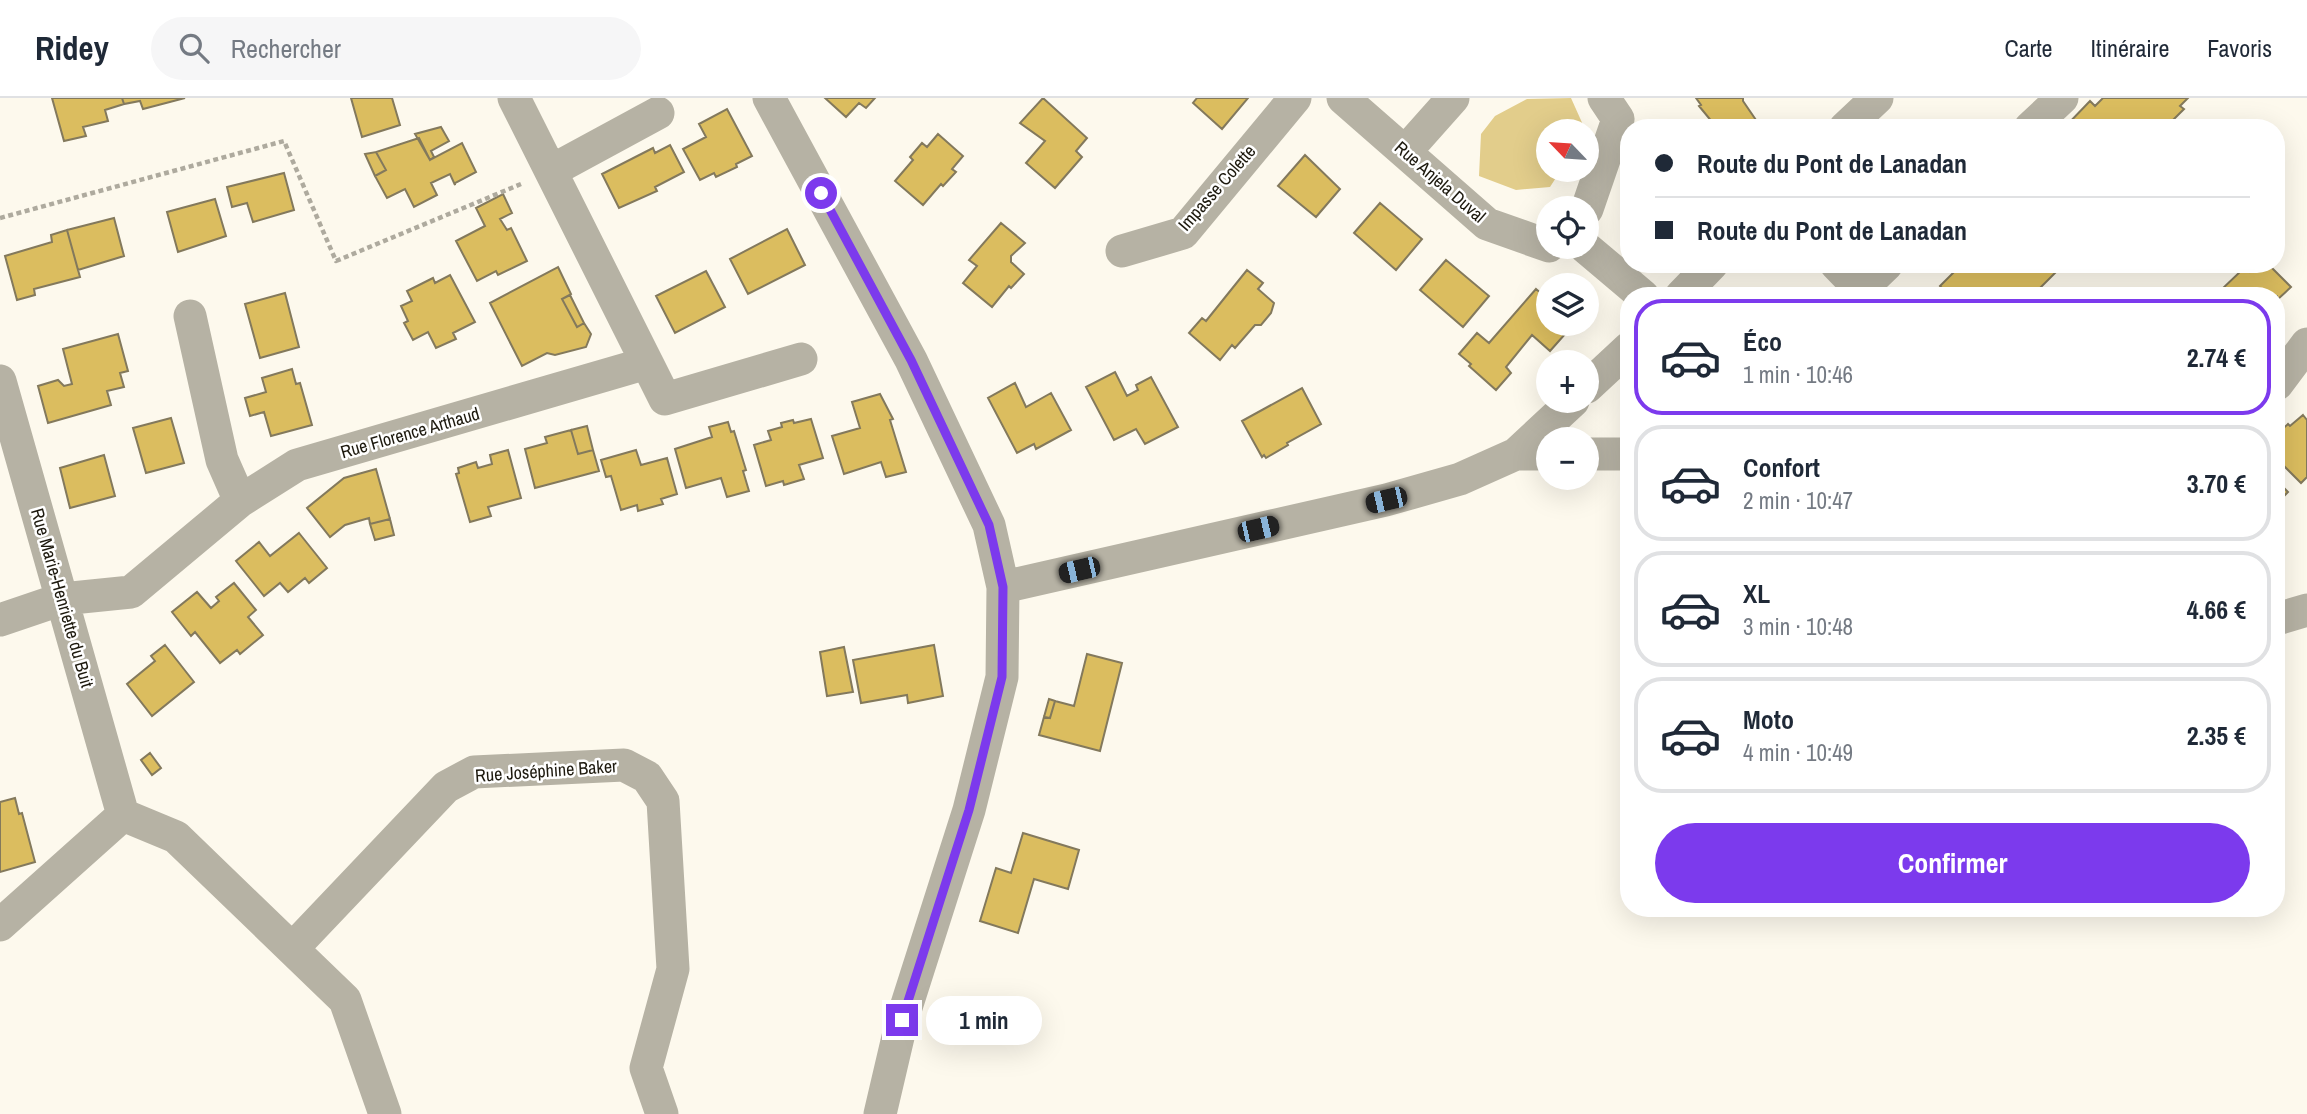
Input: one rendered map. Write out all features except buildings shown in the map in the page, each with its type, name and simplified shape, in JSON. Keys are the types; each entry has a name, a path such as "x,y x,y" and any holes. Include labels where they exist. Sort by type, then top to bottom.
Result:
{"street":[{"path":"514,98 665,399 801,359"},
{"path":"769,98 911,360 989,525 1003,587 1002,677 969,810 902,1020 880,1114"},
{"name":"Impasse Colette","path":"1122,251 1183,233 1295,98"},
{"name":"Rue Anjela Duval","path":"1343,98 1487,224 1536,241"},
{"path":"1405,152 1452,98"},
{"path":"1591,196 1618,119 1604,98"},
{"path":"1855,119 1876,98"},
{"path":"2040,119 2062,98"},
{"path":"551,172 658,113"},
{"path":"1599,259 1632,287"},
{"path":"1690,287 1703,273"},
{"path":"1845,273 1858,287"},
{"path":"1869,287 1880,273"},
{"path":"190,316 222,460 240,501"},
{"path":"2285,373 2307,344"},
{"path":"1599,376 1620,356"},
{"name":"Rue Florence Arthaud","path":"0,620 62,599 131,592 240,501 297,465 648,363"},
{"name":"Rue Marie-Henriette du Buit","path":"0,381 124,815"},
{"path":"1003,587 1386,500 1460,479 1516,454 1560,413"},
{"path":"1516,454 1536,454"},
{"path":"1599,454 1620,454"},
{"path":"2285,617 2307,610"},
{"name":"Rue Joséphine Baker","path":"292,949 446,787 474,772 624,765 647,777 663,801 673,969 646,1068 662,1114"},
{"path":"0,925 124,815 176,837 345,1000 385,1114"}],"path":[{"path":"0,218 284,141 336,261 551,172"}],"shaded area":[{"path":"1571,98 1580,119 1536,119 1536,182 1553,182 1550,187 1516,190 1479,176 1481,134 1495,116 1527,99"}],"route":[{"path":"821,193 911,360 989,525 1003,587 1002,677 969,810 902,1020"}]}
